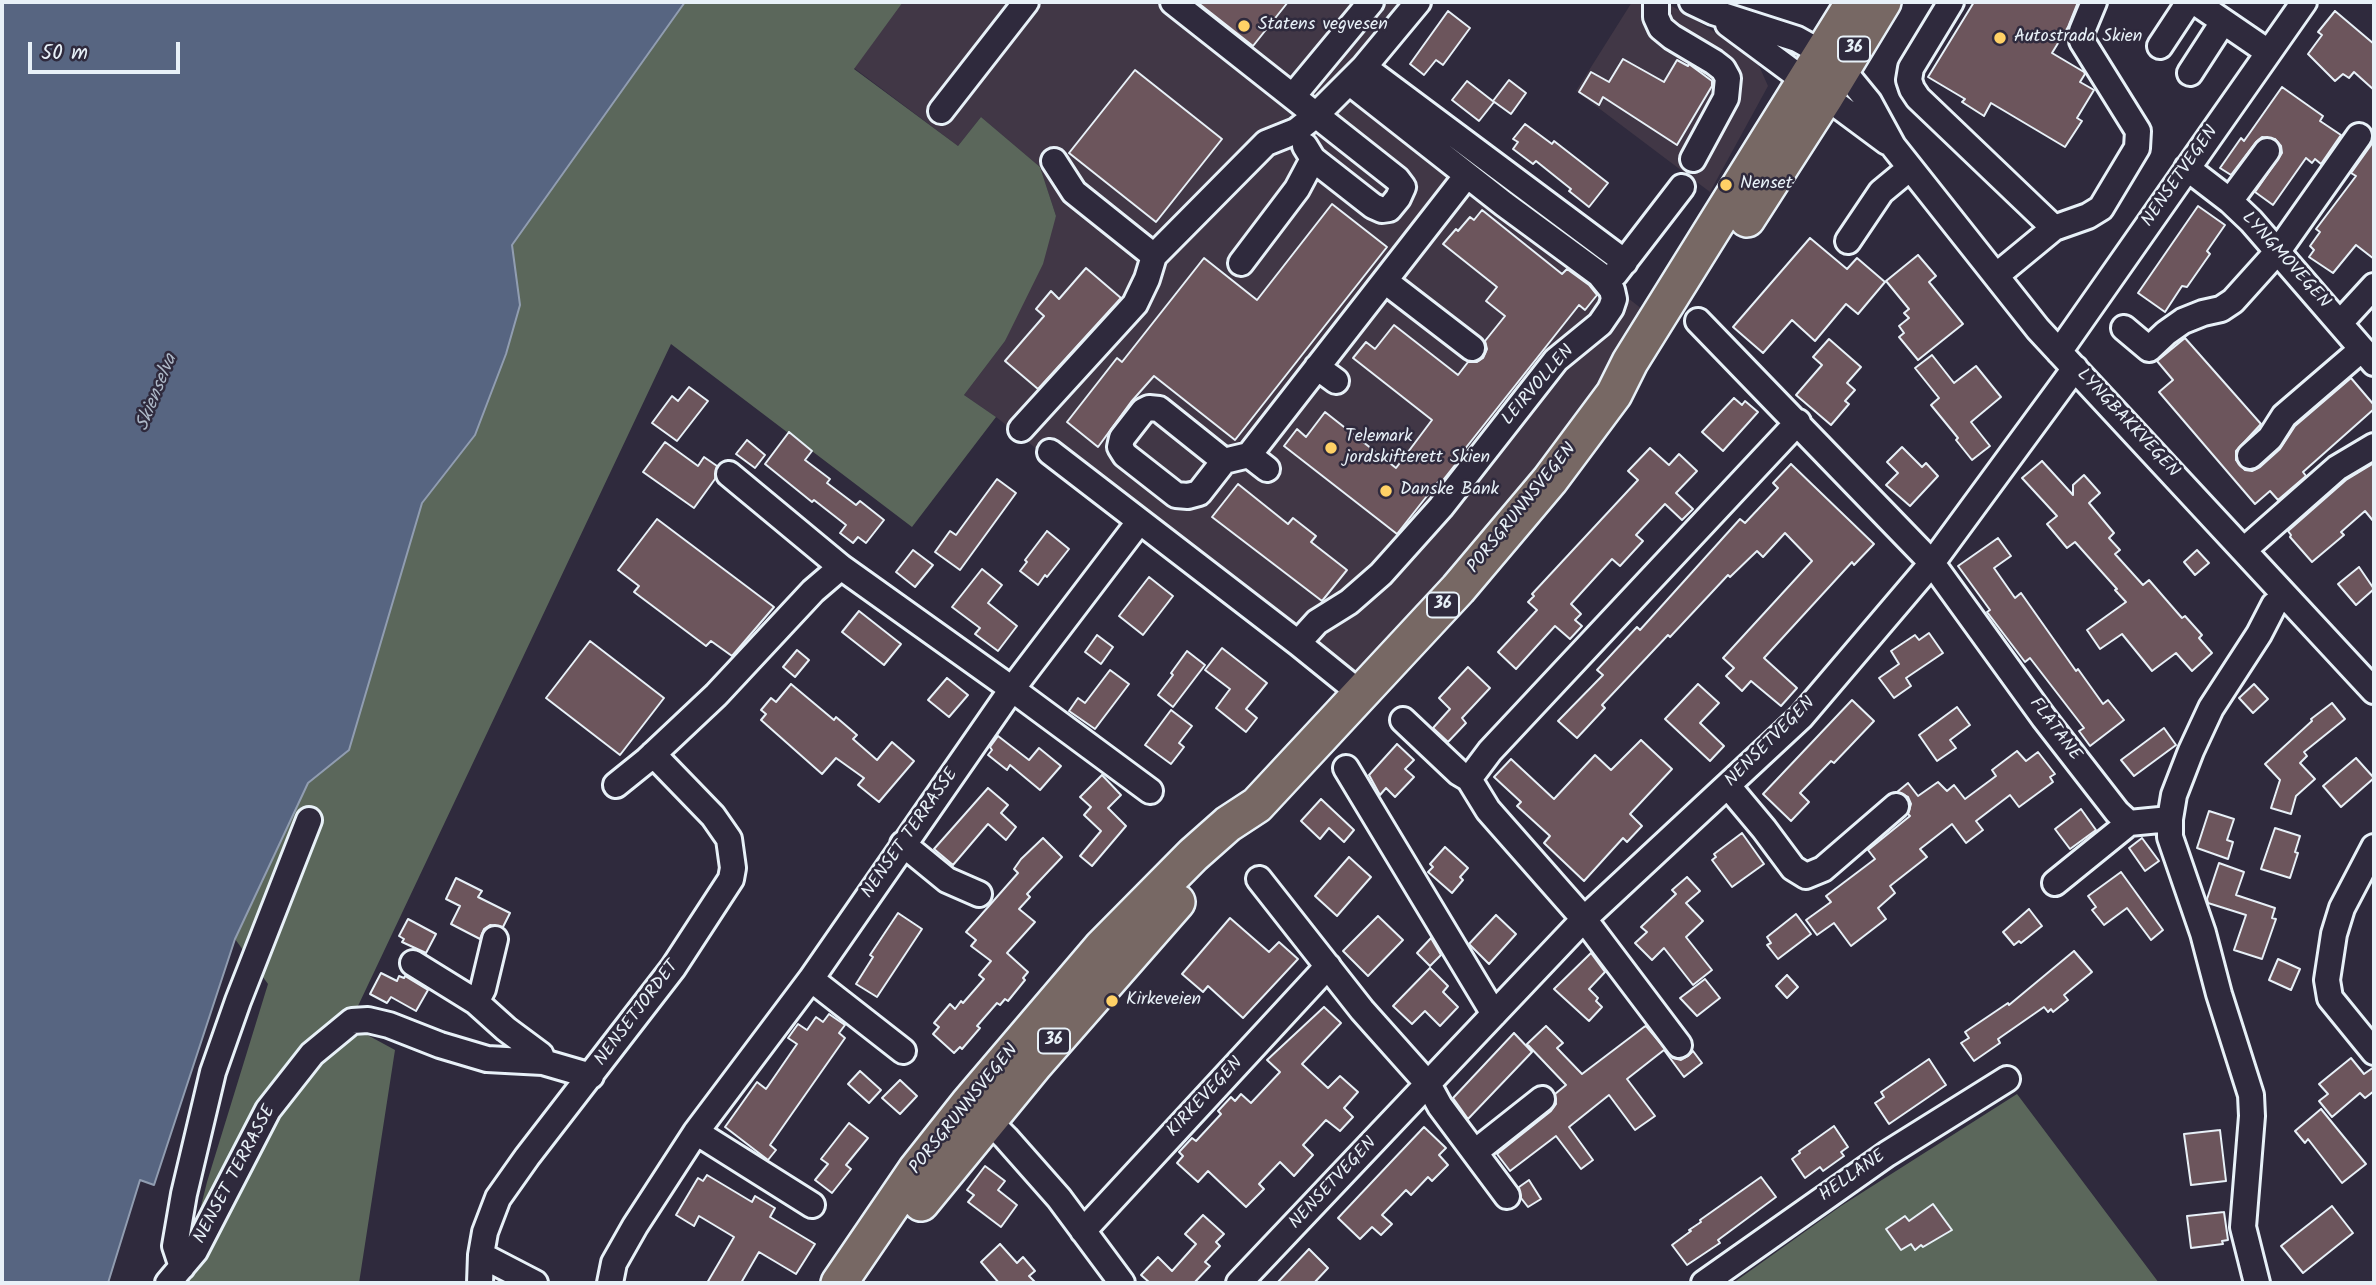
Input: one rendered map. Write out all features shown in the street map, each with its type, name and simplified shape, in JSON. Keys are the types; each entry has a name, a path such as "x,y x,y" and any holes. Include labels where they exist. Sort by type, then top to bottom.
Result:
{"highway":[{"name":"PORSGRUNNSVEGEN","path":"858,1283 979,1111 1102,947 1193,855 1228,824 1257,804 1361,694 1458,589 1550,480 1614,394 1642,370 1708,279 1824,75 1854,2"},
{"name":"PORSGRUNNSVEGEN","path":"1824,75 1883,2"},
{"name":"PORSGRUNNSVEGEN","path":"839,1283 916,1170 979,1111"}],"street":[{"path":"941,111 1026,2"},
{"path":"1173,2 1397,179 1403,187 1398,198 1389,209 1382,210 1373,206 1312,159 1296,131"},
{"path":"1293,96 1371,2"},
{"path":"1021,429 1135,304 1154,256 1266,143 1296,131 1316,116 1418,2"},
{"path":"1656,2 1656,17 1661,28 1714,62 1723,69 1728,78 1726,98 1693,159"},
{"path":"1951,2 1911,68 1909,80 1912,89 1918,98 2054,228"},
{"path":"1997,275 2054,228 2088,216 2101,208 2137,148 2138,131 2082,41 2082,31 2094,2"},
{"path":"2160,46 2189,2"},
{"path":"2195,2 2268,52"},
{"name":"NENSETVEGEN","path":"1239,1283 1584,919 1801,717 1932,564 2067,360 2187,168 2304,2"},
{"name":"LYNGBAKKVEGEN","path":"1703,7 1797,39 1824,75 1893,146 2038,329 2374,691"},
{"path":"2190,73 2223,22"},
{"path":"1356,74 1467,175 1608,282 1682,187"},
{"path":"1356,74 1625,262"},
{"path":"2124,328 2149,349 2183,321 2221,309 2233,301 2278,251 2359,136"},
{"path":"2230,201 2267,151"},
{"path":"1241,263 1297,190 1312,159"},
{"path":"1054,160 1074,192 1154,256"},
{"path":"1848,241 1881,192 1910,168"},
{"name":"LYNGMOVEGEN","path":"2187,168 2230,201 2278,251 2368,356"},
{"path":"1224,461 1258,462 1327,374 1385,281 1467,175"},
{"path":"1385,281 1472,348"},
{"name":"LEIRVOLLEN","path":"1298,643 1317,622 1349,602 1381,574 1441,507 1556,360 1600,324 1614,299 1608,282"},
{"path":"2340,323 2374,286"},
{"name":"FLATANE","path":"1698,321 1932,564 2067,748 2111,805 2129,823"},
{"path":"2250,456 2270,438 2284,416 2368,356"},
{"path":"1469,779 1490,751 1798,422"},
{"path":"2245,549 2337,468 2374,446"},
{"path":"1050,452 1361,694"},
{"path":"729,474 841,567 1150,791"},
{"name":"NENSET TERRASSE","path":"610,1283 614,1263 635,1226 696,1132 811,979 1012,689 1139,522"},
{"path":"617,785 716,695 813,591 841,567"},
{"path":"2257,1283 2243,1227 2252,1116 2251,1095 2203,933 2169,837 2169,819 2174,796 2191,751 2211,708 2259,634 2274,605"},
{"path":"1404,720 1459,774 1469,779 1488,810 1584,919 1679,1045"},
{"name":"NENSETJORDET","path":"480,1283 485,1232 498,1198 673,968 731,879 733,868 729,839 713,816 653,754"},
{"path":"1346,768 1494,1014"},
{"path":"1728,786 1793,868 1806,876 1823,869 1896,806"},
{"path":"2055,883 2129,823 2169,819"},
{"path":"175,1275 174,1247 213,1072 309,820"},
{"path":"904,844 947,880 979,894"},
{"path":"2374,847 2342,908 2334,934 2327,980 2330,998 2374,1052"},
{"path":"1259,879 1362,1010 1429,1084 1440,1106 1507,1196"},
{"path":"476,1002 483,989 495,939"},
{"path":"413,964 476,1002 541,1055 543,1062"},
{"name":"KIRKEVEGEN","path":"1083,1230 1328,966"},
{"path":"811,979 903,1051"},
{"name":"NENSET TERRASSE","path":"175,1275 195,1251 268,1110 312,1054 352,1021 368,1020 389,1025 440,1045 487,1059 543,1062 591,1076"},
{"name":"HELLANE","path":"1704,1283 1887,1154 2007,1079"},
{"path":"1475,1152 1542,1099"},
{"path":"979,1111 1059,1198 1122,1283"},
{"path":"696,1132 813,1205"},
{"path":"481,1255 535,1283"}],"shaded area":[{"path":"903,2 1418,2 1349,81 1651,316 1535,474 1346,692 996,417 964,395 1005,341 1056,216 1040,167 981,117 958,146 854,68"},
{"path":"1632,2 1665,2 1694,19 1756,59 1768,86 1710,192 1576,91"}],"green space":[{"path":"685,2 903,2 854,69 958,146 981,117 1040,167 1056,216 1043,264 1005,341 964,395 996,417 912,527 671,344 349,1025 395,1050 359,1283 182,1283 207,1182 268,984 235,939 308,783 349,750 422,503 475,435 506,354 519,305 511,245"},
{"path":"2017,1094 2159,1283 1733,1283 1841,1206"}],"water":[{"name":"Skienselva","path":"2,2 685,2 512,245 520,305 506,354 475,435 422,503 349,750 308,783 235,939 154,1185 140,1180 108,1283 2,1283"}],"building":[{"name":"Statens vegvesen","path":"1197,2 1288,2 1253,46"},
{"path":"1974,2 2078,2 2068,27 2052,53 2084,72 2080,82 2094,90 2077,118 2082,121 2065,147 1991,103 1984,116 1962,102 1965,99 1928,77"},
{"path":"1448,11 1470,28 1443,65 1436,60 1424,75 1410,64"},
{"path":"2335,11 2374,44 2374,90 2354,72 2349,78 2343,74 2335,81 2308,54 2322,35 2318,32"},
{"path":"1623,59 1664,82 1677,60 1688,66 1689,64 1712,81 1712,86 1677,145 1603,97 1599,105 1579,92 1591,72 1609,82"},
{"path":"1135,70 1222,139 1156,222 1069,153"},
{"path":"1509,80 1526,93 1511,114 1493,101"},
{"path":"1467,81 1494,102 1479,121 1452,100"},
{"path":"2282,87 2323,116 2320,121 2341,135 2321,164 2315,159 2312,163 2306,158 2273,205 2255,192 2282,153 2281,146 2275,139 2262,137 2231,175 2220,168 2241,138 2244,141"},
{"path":"1525,124 1552,144 1554,141 1608,183 1589,207 1536,161 1533,164 1513,149 1518,142 1513,139"},
{"path":"2374,131 2374,259 2356,245 2333,273 2309,257 2314,250 2310,246 2320,232 2316,229 2356,176 2351,173 2371,145"},
{"path":"1332,204 1387,247 1235,440 1154,376 1098,447 1067,422 1117,358 1122,362 1204,258 1257,300"},
{"path":"2198,206 2225,225 2207,251 2210,254 2187,287 2182,286 2165,312 2138,293"},
{"path":"1482,210 1562,274 1567,269 1589,285 1597,295 1585,310 1579,305 1440,484 1438,482 1397,534 1284,446 1297,429 1306,437 1325,412 1396,468 1432,420 1353,358 1366,342 1375,349 1394,325 1458,375 1468,362 1477,362 1483,358 1487,349 1485,341 1505,316 1486,301 1497,287 1443,244 1456,229 1458,231 1470,217 1474,220"},
{"path":"1810,238 1847,269 1857,258 1885,282 1858,314 1846,304 1815,341 1792,320 1763,353 1733,327"},
{"path":"1918,255 1936,276 1929,282 1963,324 1918,360 1899,337 1904,333 1899,326 1909,318 1904,313 1909,309 1886,281"},
{"path":"1086,268 1121,298 1038,389 1005,361 1044,316 1036,309 1051,291 1059,299"},
{"path":"2185,338 2261,424 2236,451 2236,460 2245,470 2252,471 2260,467 2280,449 2295,426 2351,378 2374,405 2374,409 2303,472 2306,476 2278,500 2270,491 2255,504 2159,392 2173,380 2157,361"},
{"path":"1829,339 1861,367 1847,383 1855,390 1845,401 1849,404 1831,425 1796,395 1822,365 1813,357"},
{"path":"1932,355 1954,383 1976,366 2001,397 1971,422 1990,446 1972,460 1931,405 1939,398 1915,368"},
{"path":"689,387 708,401 677,441 652,423 672,396 678,401"},
{"path":"1734,398 1742,405 1745,401 1758,412 1723,451 1702,432"},
{"path":"789,432 812,451 805,460 830,479 827,483 856,505 860,501 884,520 866,543 858,537 853,543 840,533 846,525 765,464"},
{"path":"747,440 765,455 755,468 736,454"},
{"path":"665,442 698,466 704,457 717,466 715,479 694,508 643,472"},
{"path":"1902,447 1922,467 1926,463 1938,476 1910,506 1886,485 1898,473 1887,462"},
{"path":"1650,448 1669,465 1679,454 1697,471 1676,493 1693,509 1682,520 1665,504 1636,535 1643,541 1620,566 1612,559 1571,604 1581,614 1575,620 1582,626 1570,639 1555,626 1516,669 1498,652 1537,610 1528,602 1534,596 1532,594 1638,480 1628,471"},
{"path":"2042,461 2073,495 2073,485 2084,475 2100,493 2089,503 2114,533 2109,538 2120,550 2115,554 2143,585 2149,580 2182,618 2185,616 2202,635 2199,638 2212,653 2192,671 2176,653 2152,671 2122,634 2100,649 2087,630 2126,602 2075,542 2067,548 2047,524 2057,516 2022,478"},
{"path":"2374,463 2374,522 2365,511 2341,532 2344,535 2312,562 2288,531 2346,480"},
{"path":"1791,464 1874,544 1854,565 1852,562 1764,658 1797,688 1781,706 1751,681 1742,691 1726,676 1734,668 1723,658 1812,561 1785,533 1763,557 1757,551 1730,577 1728,575 1602,705 1605,708 1577,738 1558,721 1603,675 1597,670 1637,627 1640,630 1740,519 1745,523 1778,488 1773,483"},
{"path":"997,479 1016,493 960,570 935,552 950,531 956,535"},
{"path":"1238,484 1288,524 1293,518 1316,536 1311,542 1347,570 1322,601 1212,517"},
{"path":"657,519 774,607 732,656 711,641 706,646 634,592 639,586 618,570"},
{"path":"1047,531 1069,549 1038,585 1020,571"},
{"path":"1998,538 2011,556 1994,568 2015,598 2021,593 2076,671 2078,669 2103,704 2108,700 2124,720 2090,746 2079,731 2084,728 2030,658 2025,662 1987,612 1990,610 1958,566"},
{"path":"913,550 933,565 915,587 896,572"},
{"path":"2197,550 2209,563 2195,575 2184,562"},
{"path":"2359,567 2374,589 2356,605 2338,584"},
{"path":"982,569 1002,585 988,603 1017,626 998,651 975,634 980,628 952,607"},
{"path":"1149,577 1173,596 1143,635 1119,616"},
{"path":"859,611 901,644 884,665 842,632"},
{"path":"1929,633 1943,653 1906,678 1911,686 1894,698 1879,678 1899,664 1891,651 1915,635 1919,640"},
{"path":"1097,635 1113,647 1101,664 1085,652"},
{"path":"590,641 664,698 620,755 546,698"},
{"path":"1222,648 1267,683 1246,709 1257,718 1246,732 1216,708 1230,689 1205,670"},
{"path":"797,650 809,660 795,677 783,667"},
{"path":"1187,651 1205,665 1173,707 1158,695"},
{"path":"1468,667 1490,688 1462,718 1466,723 1448,742 1433,728 1450,709 1439,698"},
{"path":"1110,670 1129,684 1095,729 1069,711 1078,698 1085,703"},
{"path":"947,678 968,695 949,717 928,700"},
{"path":"791,684 834,720 836,717 857,735 853,739 877,760 892,742 914,761 879,802 858,785 864,778 836,758 822,774 761,720 766,714 761,710 771,698 776,702"},
{"path":"1698,684 1719,703 1700,723 1724,746 1710,761 1665,719"},
{"path":"2254,684 2268,699 2253,713 2239,698"},
{"path":"1852,700 1874,721 1834,763 1831,761 1800,793 1809,802 1791,821 1763,794"},
{"path":"2332,703 2345,719 2304,752 2307,756 2300,763 2315,779 2296,796 2291,814 2271,808 2280,780 2265,764 2312,721 2311,719"},
{"path":"1957,707 1970,725 1950,740 1956,748 1937,761 1919,735"},
{"path":"1171,710 1192,726 1179,743 1184,747 1171,764 1145,745"},
{"path":"2164,728 2176,745 2134,776 2121,760"},
{"path":"998,736 1029,760 1039,748 1061,766 1040,790 1010,765 1007,770 988,755"},
{"path":"1641,740 1672,769 1630,814 1642,826 1627,842 1623,838 1584,881 1544,843 1550,836 1517,806 1521,802 1494,777 1511,759 1554,799 1595,755 1611,770"},
{"path":"1397,744 1414,760 1405,769 1414,777 1395,797 1386,788 1380,795 1369,775"},
{"path":"2017,751 2026,761 2038,752 2055,774 2050,777 2053,782 2019,807 2010,795 1976,821 1983,830 1966,843 1952,824 1920,849 1927,857 1890,886 1895,893 1878,908 1886,919 1851,946 1834,923 1817,935 1806,920 1831,902 1826,896 1875,859 1868,850 1910,816 1908,814 1911,804 1908,797 1897,792 1908,783 1918,796 1938,782 1947,791 1954,785 1965,799 1996,776 1992,770"},
{"path":"2356,758 2374,778 2341,807 2323,786"},
{"path":"1102,775 1121,795 1108,808 1126,826 1092,866 1080,856 1101,831 1084,815 1091,807 1080,797"},
{"path":"988,788 1008,805 1001,813 1016,827 1006,840 988,824 953,865 934,849"},
{"path":"1321,799 1354,830 1344,842 1329,828 1320,839 1301,821"},
{"path":"2081,809 2096,830 2070,849 2055,829"},
{"path":"2209,811 2234,819 2227,840 2233,842 2228,859 2197,848"},
{"path":"2275,828 2300,836 2290,878 2261,869"},
{"path":"1742,833 1764,864 1732,887 1712,860 1716,857 1714,854"},
{"path":"1043,838 1062,857 1027,894 1030,897 1019,909 1035,922 1007,953 1028,972 1023,978 1025,980 1008,1001 1005,999 1000,1005 997,1003 962,1049 960,1047 954,1053 933,1034 939,1027 934,1023 950,1004 955,1009 961,1001 963,1003 984,979 979,975 991,961 971,946 976,940 966,932 1018,873 1014,869 1021,859"},
{"path":"2142,838 2159,861 2145,871 2129,848"},
{"path":"1445,847 1468,868 1460,877 1463,880 1452,893 1428,872 1433,867 1430,864"},
{"path":"1349,857 1371,877 1337,916 1315,896"},
{"path":"2219,863 2244,872 2236,895 2275,908 2272,918 2276,919 2262,959 2234,950 2246,915 2208,903"},
{"path":"2121,872 2163,930 2151,940 2127,908 2104,925 2092,910 2096,907 2088,896"},
{"path":"1687,877 1700,891 1686,903 1703,921 1686,937 1712,970 1693,985 1664,948 1652,960 1635,943 1647,932 1641,927 1676,894 1672,890"},
{"path":"456,878 482,891 478,897 510,913 503,927 490,925 484,929 480,939 451,924 460,906 446,899"},
{"path":"2029,909 2042,926 2021,943 2019,941 2014,945 2003,932"},
{"path":"898,913 922,929 877,997 856,984 873,957 870,955"},
{"path":"1796,914 1811,934 1778,959 1767,945 1771,943 1767,937"},
{"path":"1496,915 1516,934 1489,964 1469,944"},
{"path":"1378,916 1403,940 1368,976 1343,951"},
{"path":"1230,918 1269,952 1279,942 1298,959 1243,1018 1208,986 1203,992 1182,974"},
{"path":"408,919 436,934 426,953 402,942 404,939 399,936"},
{"path":"1431,938 1441,955 1430,966 1417,953"},
{"path":"2074,951 2092,972 2064,995 2068,1000 2053,1012 2051,1009 2048,1012 2044,1007 1998,1039 2000,1043 1974,1061 1961,1043 1969,1038 1965,1032 2008,1003 2009,1005"},
{"path":"1591,953 1605,972 1589,989 1602,1007 1589,1021 1554,989"},
{"path":"2278,959 2300,969 2291,990 2269,980"},
{"path":"1430,968 1448,986 1443,992 1458,1007 1440,1026 1425,1011 1412,1024 1393,1006"},
{"path":"381,973 397,981 399,976 405,976 428,990 416,1011 391,997 387,1003 370,994"},
{"path":"1787,975 1798,987 1787,998 1776,986"},
{"path":"1705,979 1720,998 1697,1016 1680,998"},
{"path":"1324,1007 1341,1023 1302,1064 1328,1088 1340,1076 1358,1092 1344,1108 1353,1117 1340,1131 1326,1120 1303,1145 1313,1155 1294,1176 1280,1162 1259,1184 1264,1189 1246,1207 1208,1171 1198,1182 1177,1163 1183,1156 1179,1152 1192,1138 1196,1141 1221,1114 1218,1111 1231,1097 1235,1101 1241,1094 1251,1103 1280,1072 1267,1060"},
{"path":"829,1014 845,1025 839,1033 845,1038 770,1145 776,1150 768,1160 725,1127 757,1082 766,1089 797,1044 788,1038 798,1024 807,1030 816,1017 823,1022"},
{"path":"1546,1026 1563,1043 1557,1048 1582,1074 1646,1026 1673,1058 1681,1060 1693,1051 1702,1063 1684,1077 1664,1050 1627,1079 1655,1116 1635,1130 1609,1095 1569,1127 1593,1160 1581,1169 1556,1136 1510,1171 1497,1154 1551,1111 1556,1104 1555,1094 1566,1085 1527,1044"},
{"path":"1514,1033 1532,1052 1468,1119 1453,1098"},
{"path":"2351,1058 2364,1074 2374,1067 2374,1091 2365,1098 2360,1093 2332,1117 2319,1101 2328,1094 2319,1084"},
{"path":"1929,1059 1946,1085 1889,1124 1875,1103 1884,1097 1881,1092"},
{"path":"860,1071 881,1090 869,1103 848,1084"},
{"path":"900,1080 917,1096 900,1114 882,1098"},
{"path":"2321,1109 2366,1164 2342,1183 2308,1139 2305,1143 2295,1131"},
{"path":"849,1123 868,1138 846,1165 851,1169 832,1193 815,1180 828,1164 821,1159"},
{"path":"1834,1126 1848,1147 1841,1152 1844,1156 1823,1171 1820,1167 1805,1178 1792,1159"},
{"path":"1424,1127 1446,1148 1439,1155 1448,1165 1432,1181 1428,1177 1411,1195 1406,1190 1382,1215 1392,1224 1381,1235 1372,1227 1360,1239 1338,1218"},
{"path":"2220,1130 2226,1181 2191,1185 2184,1134"},
{"path":"985,1166 1005,1181 998,1190 1017,1205 1001,1227 968,1202 974,1195 967,1190"},
{"path":"707,1175 752,1202 755,1196 775,1208 770,1217 815,1244 796,1274 759,1252 741,1283 707,1283 734,1237 699,1216 694,1226 676,1215 698,1178 703,1181"},
{"path":"1761,1177 1776,1197 1718,1240 1720,1243 1687,1265 1672,1245 1691,1231 1689,1230 1701,1222 1700,1220"},
{"path":"1529,1180 1541,1199 1528,1207 1521,1198 1519,1187"},
{"path":"1933,1204 1952,1230 1923,1247 1921,1245 1915,1250 1911,1244 1901,1250 1886,1229 1905,1216 1909,1221"},
{"path":"2332,1206 2353,1233 2303,1273 2281,1246"},
{"path":"2224,1212 2228,1240 2222,1241 2223,1244 2191,1248 2187,1216"},
{"path":"1203,1215 1224,1234 1216,1242 1220,1246 1205,1262 1210,1266 1194,1283 1150,1283 1141,1275 1158,1257 1172,1271 1196,1244 1185,1234"},
{"path":"1000,1244 1017,1263 1023,1257 1035,1271 1029,1276 1036,1283 999,1283 981,1262"},
{"path":"1309,1249 1328,1268 1314,1283 1277,1283"}],"place":[{"name":"Statens vegvesen","path":"1244,26"},
{"name":"Autostrada Skien","path":"2000,38"},
{"name":"Nenset","path":"1726,185"},
{"name":"Telemark jordskifterett Skien","path":"1331,448"},
{"name":"Danske Bank","path":"1386,491"},
{"name":"Kirkeveien","path":"1112,1001"}]}
